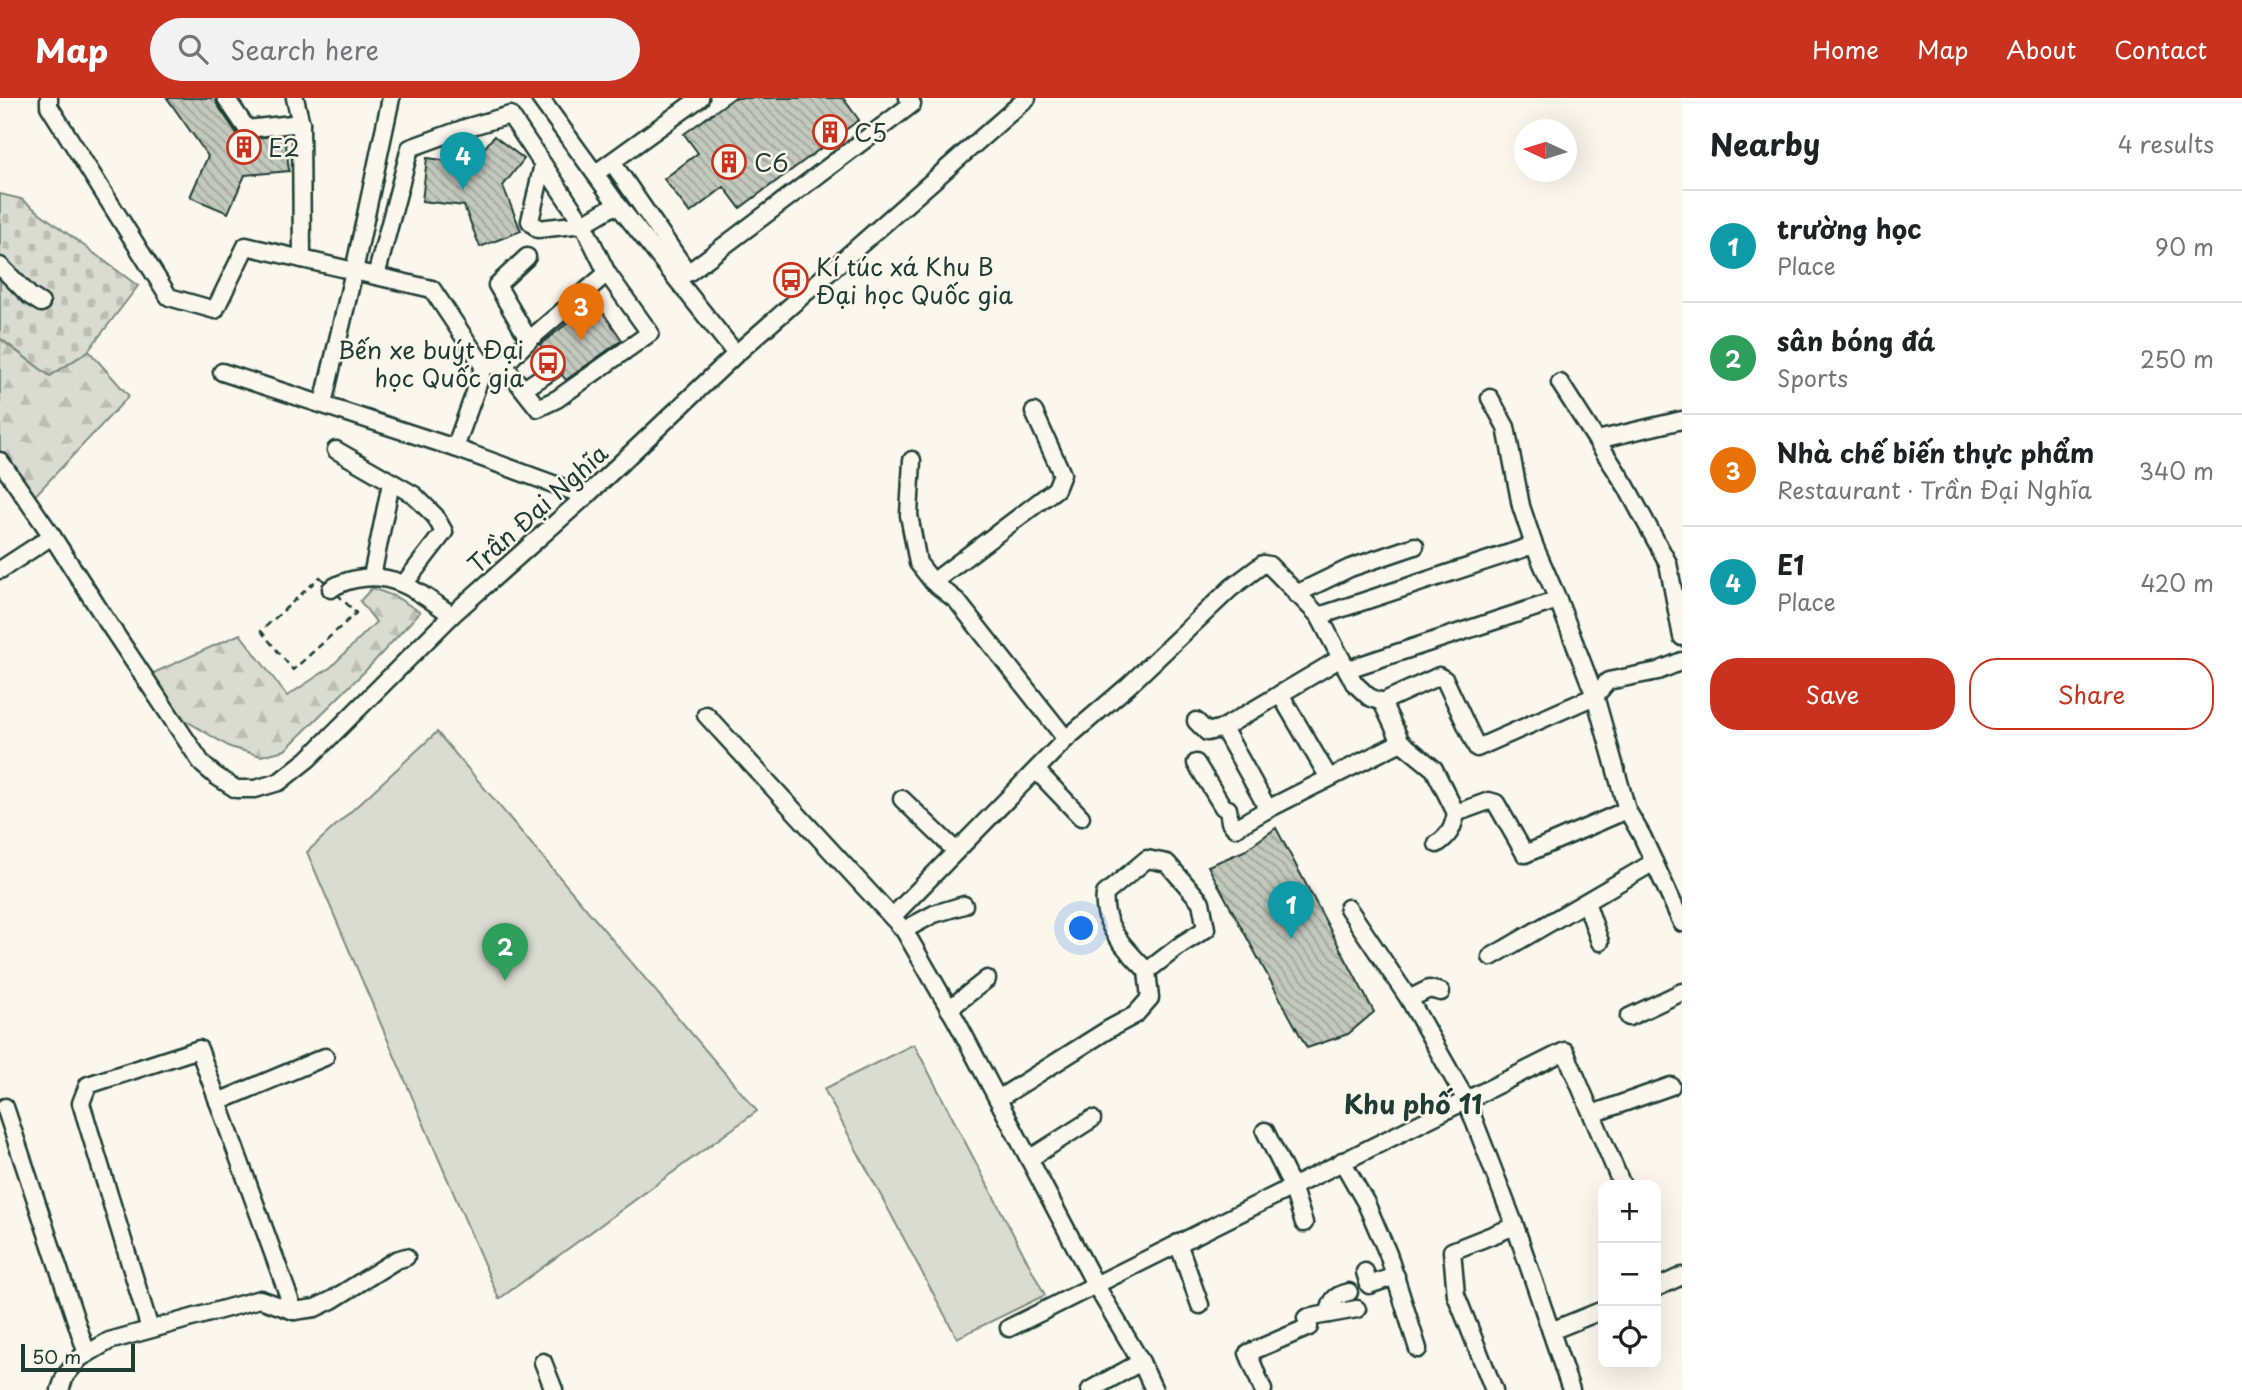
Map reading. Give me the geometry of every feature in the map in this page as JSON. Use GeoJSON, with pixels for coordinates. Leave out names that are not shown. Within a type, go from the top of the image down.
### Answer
{"type":"FeatureCollection","features":[{"type":"Feature","properties":{"kind":"street"},"geometry":{"type":"LineString","coordinates":[[49,98],[49,106],[169,297],[215,310],[246,246],[432,289],[484,367]]}},
{"type":"Feature","properties":{"kind":"street"},"geometry":{"type":"LineString","coordinates":[[226,98],[247,130],[301,123]]}},
{"type":"Feature","properties":{"kind":"street"},"geometry":{"type":"LineString","coordinates":[[295,98],[301,123],[302,259]]}},
{"type":"Feature","properties":{"kind":"street"},"geometry":{"type":"LineString","coordinates":[[323,404],[391,98]]}},
{"type":"Feature","properties":{"kind":"street"},"geometry":{"type":"LineString","coordinates":[[540,98],[617,204],[736,354]]}},
{"type":"Feature","properties":{"kind":"street"},"geometry":{"type":"LineString","coordinates":[[595,173],[700,98]]}},
{"type":"Feature","properties":{"kind":"street"},"geometry":{"type":"LineString","coordinates":[[612,162],[688,273],[912,104],[908,98]]}},
{"type":"Feature","properties":{"kind":"street","name":"Trần Đại Nghĩa"},"geometry":{"type":"LineString","coordinates":[[0,461],[203,765],[236,789],[256,789],[279,782],[308,759],[452,615],[586,496],[736,354],[1027,98]]}},
{"type":"Feature","properties":{"kind":"street"},"geometry":{"type":"LineString","coordinates":[[376,276],[410,148],[510,115],[583,224],[607,273],[650,332],[557,398],[538,408],[504,365]]}},
{"type":"Feature","properties":{"kind":"street"},"geometry":{"type":"LineString","coordinates":[[543,164],[530,221],[538,229],[583,224],[617,204]]}},
{"type":"Feature","properties":{"kind":"street"},"geometry":{"type":"LineString","coordinates":[[527,257],[497,285],[529,340]]}},
{"type":"Feature","properties":{"kind":"street"},"geometry":{"type":"LineString","coordinates":[[0,266],[30,296],[41,303]]}},
{"type":"Feature","properties":{"kind":"street"},"geometry":{"type":"LineString","coordinates":[[484,367],[504,365],[607,273]]}},
{"type":"Feature","properties":{"kind":"street"},"geometry":{"type":"LineString","coordinates":[[455,448],[484,367]]}},
{"type":"Feature","properties":{"kind":"street"},"geometry":{"type":"LineString","coordinates":[[524,389],[554,369]]}},
{"type":"Feature","properties":{"kind":"street"},"geometry":{"type":"LineString","coordinates":[[222,372],[455,448],[586,496]]}},
{"type":"Feature","properties":{"kind":"street"},"geometry":{"type":"LineString","coordinates":[[1560,383],[1626,486],[1668,562],[1682,636]]}},
{"type":"Feature","properties":{"kind":"street"},"geometry":{"type":"LineString","coordinates":[[1490,398],[1506,427],[1521,506],[1595,696],[1627,810],[1682,923]]}},
{"type":"Feature","properties":{"kind":"street"},"geometry":{"type":"LineString","coordinates":[[933,582],[1056,489],[1062,474],[1034,412]]}},
{"type":"Feature","properties":{"kind":"street"},"geometry":{"type":"LineString","coordinates":[[1597,440],[1682,420]]}},
{"type":"Feature","properties":{"kind":"street"},"geometry":{"type":"LineString","coordinates":[[336,450],[414,495],[435,516],[444,532],[404,584]]}},
{"type":"Feature","properties":{"kind":"street"},"geometry":{"type":"LineString","coordinates":[[912,460],[909,515],[918,563],[933,582],[957,601],[1066,739]]}},
{"type":"Feature","properties":{"kind":"street"},"geometry":{"type":"LineString","coordinates":[[372,576],[391,484]]}},
{"type":"Feature","properties":{"kind":"street"},"geometry":{"type":"LineString","coordinates":[[0,570],[52,536]]}},
{"type":"Feature","properties":{"kind":"street"},"geometry":{"type":"LineString","coordinates":[[1319,616],[1534,545]]}},
{"type":"Feature","properties":{"kind":"street"},"geometry":{"type":"LineString","coordinates":[[1296,594],[1350,568],[1415,546]]}},
{"type":"Feature","properties":{"kind":"street"},"geometry":{"type":"LineString","coordinates":[[892,917],[1066,739],[1128,687],[1231,588],[1263,564],[1269,565],[1319,616],[1354,683],[1369,697],[1382,702],[1401,742],[1434,769],[1456,813],[1454,827],[1449,836],[1437,844]]}},
{"type":"Feature","properties":{"kind":"street"},"geometry":{"type":"LineString","coordinates":[[331,589],[339,583],[372,576],[404,584],[452,615]]}},
{"type":"Feature","properties":{"kind":"street"},"geometry":{"type":"LineString","coordinates":[[1196,721],[1207,732],[1223,728],[1280,694],[1345,663],[1558,600]]}},
{"type":"Feature","properties":{"kind":"street"},"geometry":{"type":"LineString","coordinates":[[1382,702],[1439,676],[1446,680],[1477,748],[1595,696],[1608,681],[1658,671],[1681,663]]}},
{"type":"Feature","properties":{"kind":"street"},"geometry":{"type":"LineString","coordinates":[[1280,694],[1329,778]]}},
{"type":"Feature","properties":{"kind":"street"},"geometry":{"type":"LineString","coordinates":[[706,715],[904,930],[1154,1390]]}},
{"type":"Feature","properties":{"kind":"street"},"geometry":{"type":"LineString","coordinates":[[1223,728],[1268,809]]}},
{"type":"Feature","properties":{"kind":"street"},"geometry":{"type":"LineString","coordinates":[[1199,768],[1223,807],[1228,809],[1230,822],[1235,828],[1401,742]]}},
{"type":"Feature","properties":{"kind":"street"},"geometry":{"type":"LineString","coordinates":[[1036,770],[1081,817]]}},
{"type":"Feature","properties":{"kind":"street"},"geometry":{"type":"LineString","coordinates":[[902,799],[957,851]]}},
{"type":"Feature","properties":{"kind":"street"},"geometry":{"type":"LineString","coordinates":[[1456,813],[1489,801],[1496,803],[1525,854],[1627,810]]}},
{"type":"Feature","properties":{"kind":"street"},"geometry":{"type":"LineString","coordinates":[[998,1099],[1135,1015],[1150,998],[1147,971],[1110,926],[1105,915],[1104,902],[1104,894],[1147,859],[1167,863],[1201,902],[1206,929],[1147,971]]}},
{"type":"Feature","properties":{"kind":"street"},"geometry":{"type":"LineString","coordinates":[[1491,957],[1654,862]]}},
{"type":"Feature","properties":{"kind":"street"},"geometry":{"type":"LineString","coordinates":[[1586,902],[1600,943]]}},
{"type":"Feature","properties":{"kind":"street"},"geometry":{"type":"LineString","coordinates":[[904,930],[934,914],[964,905]]}},
{"type":"Feature","properties":{"kind":"street"},"geometry":{"type":"LineString","coordinates":[[1348,908],[1409,999],[1466,1100],[1515,1226],[1571,1390]]}},
{"type":"Feature","properties":{"kind":"street"},"geometry":{"type":"LineString","coordinates":[[949,1009],[987,979]]}},
{"type":"Feature","properties":{"kind":"street"},"geometry":{"type":"LineString","coordinates":[[1409,999],[1429,989],[1441,992]]}},
{"type":"Feature","properties":{"kind":"street"},"geometry":{"type":"LineString","coordinates":[[1629,1017],[1682,992]]}},
{"type":"Feature","properties":{"kind":"street"},"geometry":{"type":"LineString","coordinates":[[150,1329],[81,1103],[88,1085],[199,1049],[294,1311]]}},
{"type":"Feature","properties":{"kind":"street"},"geometry":{"type":"LineString","coordinates":[[1009,1328],[1565,1051],[1620,1180]]}},
{"type":"Feature","properties":{"kind":"street"},"geometry":{"type":"LineString","coordinates":[[218,1102],[325,1056]]}},
{"type":"Feature","properties":{"kind":"street"},"geometry":{"type":"LineString","coordinates":[[1592,1114],[1671,1086]]}},
{"type":"Feature","properties":{"kind":"street"},"geometry":{"type":"LineString","coordinates":[[5,1107],[87,1354]]}},
{"type":"Feature","properties":{"kind":"street"},"geometry":{"type":"LineString","coordinates":[[1029,1158],[1092,1119]]}},
{"type":"Feature","properties":{"kind":"street"},"geometry":{"type":"LineString","coordinates":[[1265,1131],[1292,1186],[1304,1223]]}},
{"type":"Feature","properties":{"kind":"street"},"geometry":{"type":"LineString","coordinates":[[1342,1161],[1366,1203],[1396,1276],[1418,1349]]}},
{"type":"Feature","properties":{"kind":"street"},"geometry":{"type":"LineString","coordinates":[[1494,1390],[1456,1295],[1452,1251],[1515,1226]]}},
{"type":"Feature","properties":{"kind":"street"},"geometry":{"type":"LineString","coordinates":[[1178,1243],[1200,1305]]}},
{"type":"Feature","properties":{"kind":"street"},"geometry":{"type":"LineString","coordinates":[[60,1390],[65,1376],[80,1358],[109,1341],[260,1299],[294,1311],[315,1308],[396,1260],[406,1257]]}},
{"type":"Feature","properties":{"kind":"street"},"geometry":{"type":"LineString","coordinates":[[1365,1272],[1369,1285],[1396,1276]]}},
{"type":"Feature","properties":{"kind":"street"},"geometry":{"type":"LineString","coordinates":[[1661,1286],[1682,1276]]}},
{"type":"Feature","properties":{"kind":"street"},"geometry":{"type":"LineString","coordinates":[[1328,1314],[1337,1295],[1349,1292]]}},
{"type":"Feature","properties":{"kind":"street"},"geometry":{"type":"LineString","coordinates":[[1260,1389],[1248,1353],[1309,1327],[1306,1318],[1357,1309]]}},
{"type":"Feature","properties":{"kind":"street"},"geometry":{"type":"LineString","coordinates":[[1551,1332],[1598,1312]]}},
{"type":"Feature","properties":{"kind":"street"},"geometry":{"type":"LineString","coordinates":[[543,1362],[554,1390]]}},
{"type":"Feature","properties":{"kind":"street"},"geometry":{"type":"LineString","coordinates":[[1090,1390],[1141,1362]]}},
{"type":"Feature","properties":{"kind":"path"},"geometry":{"type":"LineString","coordinates":[[320,578],[331,589],[356,614],[293,670],[261,631],[320,578]]}},
{"type":"Feature","properties":{"kind":"green space"},"geometry":{"type":"Polygon","coordinates":[[[0,194],[21,199],[138,286],[88,351],[50,376],[0,338],[0,194]]]}},
{"type":"Feature","properties":{"kind":"green space"},"geometry":{"type":"Polygon","coordinates":[[[0,339],[50,376],[89,351],[129,396],[29,502],[0,460],[0,339]]]}},
{"type":"Feature","properties":{"kind":"green space"},"geometry":{"type":"Polygon","coordinates":[[[372,588],[396,597],[420,612],[285,750],[261,756],[230,747],[175,714],[149,675],[240,634],[287,696],[331,667],[376,622],[360,601],[372,588]]]}},
{"type":"Feature","properties":{"kind":"green space"},"geometry":{"type":"Polygon","coordinates":[[[437,732],[757,1111],[499,1299],[307,852],[437,732]]]}},
{"type":"Feature","properties":{"kind":"green space"},"geometry":{"type":"Polygon","coordinates":[[[914,1044],[1045,1295],[957,1338],[824,1089],[914,1044]]]}},
{"type":"Feature","properties":{"kind":"building","name":"E2"},"geometry":{"type":"Polygon","coordinates":[[[167,98],[216,98],[217,104],[243,139],[285,135],[289,171],[245,175],[228,213],[190,197],[208,156],[167,98]]]}},
{"type":"Feature","properties":{"kind":"building"},"geometry":{"type":"Polygon","coordinates":[[[734,98],[843,98],[859,120],[740,208],[724,187],[690,213],[664,179],[698,153],[684,134],[734,98]]]}},
{"type":"Feature","properties":{"kind":"building"},"geometry":{"type":"Polygon","coordinates":[[[494,136],[524,159],[503,186],[521,231],[480,247],[464,206],[422,201],[427,158],[472,164],[494,136]]]}},
{"type":"Feature","properties":{"kind":"building"},"geometry":{"type":"Polygon","coordinates":[[[595,301],[622,340],[566,380],[562,375],[562,363],[558,359],[551,359],[540,345],[595,301]]]}},
{"type":"Feature","properties":{"kind":"building"},"geometry":{"type":"Polygon","coordinates":[[[1276,828],[1374,1012],[1348,1034],[1307,1048],[1208,866],[1244,851],[1276,828]]]}},
{"type":"Feature","properties":{"kind":"place","name":"C5"},"geometry":{"type":"Point","coordinates":[830,132]}},
{"type":"Feature","properties":{"kind":"place","name":"E2"},"geometry":{"type":"Point","coordinates":[244,147]}},
{"type":"Feature","properties":{"kind":"place","name":"C6"},"geometry":{"type":"Point","coordinates":[729,162]}},
{"type":"Feature","properties":{"kind":"place","name":"E1"},"geometry":{"type":"Point","coordinates":[463,190]}},
{"type":"Feature","properties":{"kind":"place","name":"Kí túc xá Khu B Đại học Quốc gia"},"geometry":{"type":"Point","coordinates":[791,280]}},
{"type":"Feature","properties":{"kind":"place","name":"Nhà chế biến thực phẩm"},"geometry":{"type":"Point","coordinates":[581,341]}},
{"type":"Feature","properties":{"kind":"place","name":"Bến xe buýt Đại học Quốc gia"},"geometry":{"type":"Point","coordinates":[548,363]}},
{"type":"Feature","properties":{"kind":"place","name":"trường học"},"geometry":{"type":"Point","coordinates":[1291,939]}},
{"type":"Feature","properties":{"kind":"place","name":"sân bóng đá"},"geometry":{"type":"Point","coordinates":[505,981]}},
{"type":"Feature","properties":{"kind":"district","name":"Khu phố 11"},"geometry":{"type":"Point","coordinates":[1413,1103]}}]}
